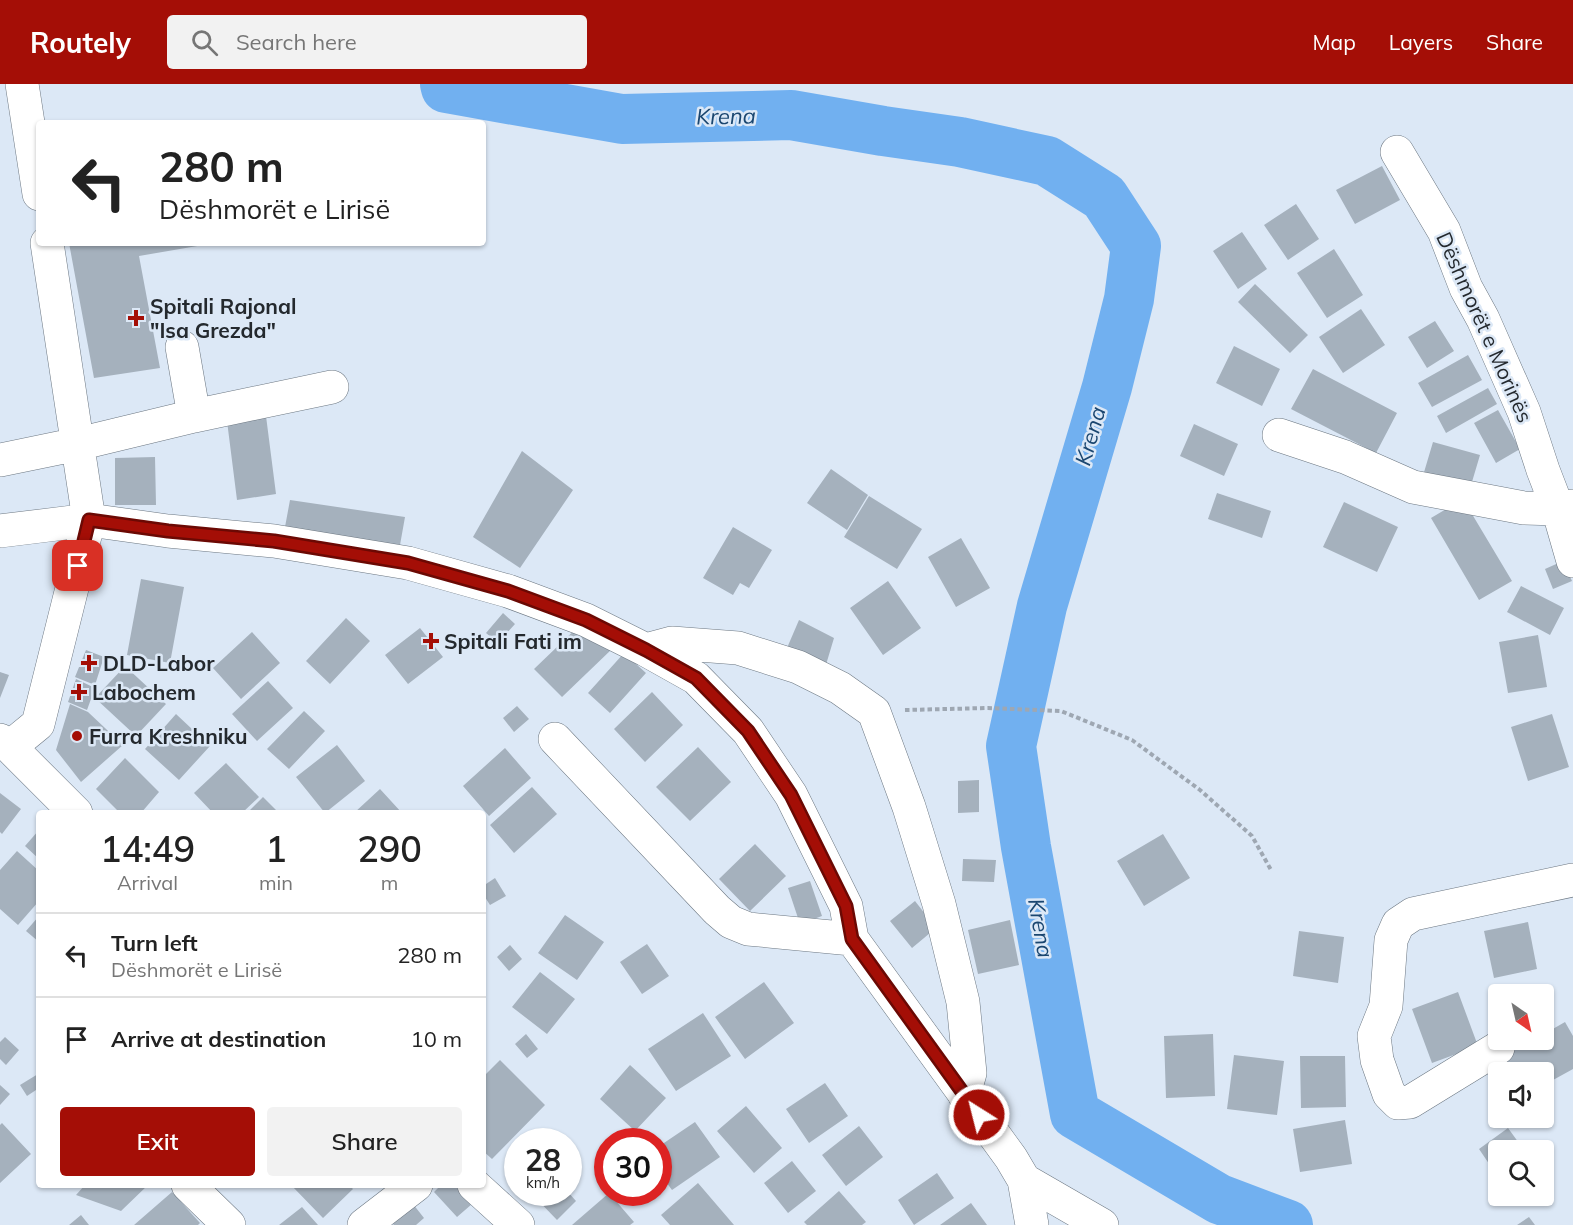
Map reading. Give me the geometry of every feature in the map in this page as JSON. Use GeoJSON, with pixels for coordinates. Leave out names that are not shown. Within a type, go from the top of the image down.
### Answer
{"type":"FeatureCollection","features":[{"type":"Feature","properties":{"kind":"street"},"geometry":{"type":"LineString","coordinates":[[22,84],[36,175]]}},
{"type":"Feature","properties":{"kind":"street","name":"Dëshmorët e Morinës"},"geometry":{"type":"LineString","coordinates":[[1397,152],[1444,231],[1466,288],[1483,319],[1524,412],[1542,470],[1566,508],[1573,561]]}},
{"type":"Feature","properties":{"kind":"street"},"geometry":{"type":"LineString","coordinates":[[47,246],[89,520],[38,724],[5,743],[73,810]]}},
{"type":"Feature","properties":{"kind":"street"},"geometry":{"type":"LineString","coordinates":[[182,347],[194,416]]}},
{"type":"Feature","properties":{"kind":"street"},"geometry":{"type":"LineString","coordinates":[[0,460],[332,387]]}},
{"type":"Feature","properties":{"kind":"street"},"geometry":{"type":"LineString","coordinates":[[1280,435],[1345,457],[1413,487],[1524,508],[1566,508]]}},
{"type":"Feature","properties":{"kind":"street"},"geometry":{"type":"LineString","coordinates":[[0,531],[89,520],[168,531],[274,541],[408,563],[508,591],[586,620],[696,678],[748,731],[791,795],[846,906],[852,939],[1011,1158],[1024,1180],[1032,1225]]}},
{"type":"Feature","properties":{"kind":"street"},"geometry":{"type":"LineString","coordinates":[[646,650],[672,643],[738,648],[798,667],[840,688],[874,712],[909,807],[939,904],[963,1002],[970,1073],[964,1094]]}},
{"type":"Feature","properties":{"kind":"street"},"geometry":{"type":"LineString","coordinates":[[555,739],[731,922],[748,929],[767,932],[852,939]]}},
{"type":"Feature","properties":{"kind":"street"},"geometry":{"type":"LineString","coordinates":[[1495,1050],[1410,1102],[1398,1103],[1389,1094],[1377,1060],[1374,1036],[1386,1006],[1390,940],[1398,924],[1413,914],[1573,880]]}},
{"type":"Feature","properties":{"kind":"street"},"geometry":{"type":"LineString","coordinates":[[1024,1180],[1102,1225]]}},
{"type":"Feature","properties":{"kind":"street"},"geometry":{"type":"LineString","coordinates":[[192,1188],[229,1225]]}},
{"type":"Feature","properties":{"kind":"street"},"geometry":{"type":"LineString","coordinates":[[364,1225],[412,1188]]}},
{"type":"Feature","properties":{"kind":"street"},"geometry":{"type":"LineString","coordinates":[[477,1188],[518,1225]]}},
{"type":"Feature","properties":{"kind":"path"},"geometry":{"type":"LineString","coordinates":[[874,712],[988,708],[1061,711],[1132,740],[1200,790],[1252,836],[1271,870]]}},
{"type":"Feature","properties":{"kind":"building"},"geometry":{"type":"Polygon","coordinates":[[[1382,166],[1400,200],[1355,224],[1336,190],[1382,166]]]}},
{"type":"Feature","properties":{"kind":"building"},"geometry":{"type":"Polygon","coordinates":[[[1296,204],[1319,239],[1288,260],[1264,225],[1296,204]]]}},
{"type":"Feature","properties":{"kind":"building"},"geometry":{"type":"Polygon","coordinates":[[[1242,232],[1267,269],[1238,289],[1213,251],[1242,232]]]}},
{"type":"Feature","properties":{"kind":"building"},"geometry":{"type":"Polygon","coordinates":[[[70,246],[197,246],[139,256],[160,368],[94,378],[70,246]]]}},
{"type":"Feature","properties":{"kind":"building"},"geometry":{"type":"Polygon","coordinates":[[[1334,249],[1363,295],[1327,318],[1297,273],[1334,249]]]}},
{"type":"Feature","properties":{"kind":"building"},"geometry":{"type":"Polygon","coordinates":[[[1255,284],[1308,335],[1290,353],[1238,302],[1255,284]]]}},
{"type":"Feature","properties":{"kind":"building"},"geometry":{"type":"Polygon","coordinates":[[[1361,309],[1385,345],[1343,373],[1319,337],[1361,309]]]}},
{"type":"Feature","properties":{"kind":"building"},"geometry":{"type":"Polygon","coordinates":[[[1435,321],[1454,351],[1427,368],[1408,337],[1435,321]]]}},
{"type":"Feature","properties":{"kind":"building"},"geometry":{"type":"Polygon","coordinates":[[[1234,346],[1280,369],[1262,406],[1216,383],[1234,346]]]}},
{"type":"Feature","properties":{"kind":"building"},"geometry":{"type":"Polygon","coordinates":[[[1468,355],[1482,380],[1432,407],[1418,383],[1468,355]]]}},
{"type":"Feature","properties":{"kind":"building"},"geometry":{"type":"Polygon","coordinates":[[[1313,369],[1397,413],[1376,453],[1291,409],[1313,369]]]}},
{"type":"Feature","properties":{"kind":"building"},"geometry":{"type":"Polygon","coordinates":[[[1488,388],[1497,404],[1446,433],[1437,416],[1488,388]]]}},
{"type":"Feature","properties":{"kind":"building"},"geometry":{"type":"Polygon","coordinates":[[[1498,410],[1520,449],[1496,463],[1474,423],[1498,410]]]}},
{"type":"Feature","properties":{"kind":"building"},"geometry":{"type":"Polygon","coordinates":[[[266,416],[276,494],[237,500],[227,421],[266,416]]]}},
{"type":"Feature","properties":{"kind":"building"},"geometry":{"type":"Polygon","coordinates":[[[1194,424],[1238,444],[1224,476],[1180,456],[1194,424]]]}},
{"type":"Feature","properties":{"kind":"building"},"geometry":{"type":"Polygon","coordinates":[[[1433,442],[1480,455],[1469,492],[1422,479],[1433,442]]]}},
{"type":"Feature","properties":{"kind":"building"},"geometry":{"type":"Polygon","coordinates":[[[522,451],[573,490],[520,568],[473,537],[522,451]]]}},
{"type":"Feature","properties":{"kind":"building"},"geometry":{"type":"Polygon","coordinates":[[[155,457],[156,505],[115,505],[115,458],[155,457]]]}},
{"type":"Feature","properties":{"kind":"building"},"geometry":{"type":"Polygon","coordinates":[[[831,469],[868,495],[847,530],[807,503],[831,469]]]}},
{"type":"Feature","properties":{"kind":"building"},"geometry":{"type":"Polygon","coordinates":[[[1217,493],[1271,511],[1262,538],[1208,519],[1217,493]]]}},
{"type":"Feature","properties":{"kind":"building"},"geometry":{"type":"Polygon","coordinates":[[[869,496],[922,529],[897,569],[844,537],[869,496]]]}},
{"type":"Feature","properties":{"kind":"building"},"geometry":{"type":"Polygon","coordinates":[[[1463,499],[1512,581],[1479,600],[1431,518],[1463,499]]]}},
{"type":"Feature","properties":{"kind":"building"},"geometry":{"type":"Polygon","coordinates":[[[290,500],[405,517],[400,545],[285,527],[290,500]]]}},
{"type":"Feature","properties":{"kind":"building"},"geometry":{"type":"Polygon","coordinates":[[[1344,502],[1398,527],[1377,572],[1323,547],[1344,502]]]}},
{"type":"Feature","properties":{"kind":"building"},"geometry":{"type":"Polygon","coordinates":[[[733,527],[772,550],[749,588],[740,583],[733,595],[703,578],[733,527]]]}},
{"type":"Feature","properties":{"kind":"building"},"geometry":{"type":"Polygon","coordinates":[[[961,538],[990,588],[956,607],[928,557],[961,538]]]}},
{"type":"Feature","properties":{"kind":"building"},"geometry":{"type":"Polygon","coordinates":[[[1563,561],[1572,581],[1553,589],[1545,569],[1563,561]]]}},
{"type":"Feature","properties":{"kind":"building"},"geometry":{"type":"Polygon","coordinates":[[[141,579],[184,587],[170,663],[127,655],[141,579]]]}},
{"type":"Feature","properties":{"kind":"building"},"geometry":{"type":"Polygon","coordinates":[[[888,581],[921,628],[883,655],[850,608],[888,581]]]}},
{"type":"Feature","properties":{"kind":"building"},"geometry":{"type":"Polygon","coordinates":[[[1521,586],[1564,608],[1550,635],[1507,612],[1521,586]]]}},
{"type":"Feature","properties":{"kind":"building"},"geometry":{"type":"Polygon","coordinates":[[[503,613],[515,624],[498,643],[486,633],[503,613]]]}},
{"type":"Feature","properties":{"kind":"building"},"geometry":{"type":"Polygon","coordinates":[[[346,618],[370,641],[330,684],[306,661],[346,618]]]}},
{"type":"Feature","properties":{"kind":"building"},"geometry":{"type":"Polygon","coordinates":[[[799,620],[834,638],[825,668],[784,655],[799,620]]]}},
{"type":"Feature","properties":{"kind":"building"},"geometry":{"type":"Polygon","coordinates":[[[584,621],[612,649],[562,697],[534,669],[584,621]]]}},
{"type":"Feature","properties":{"kind":"building"},"geometry":{"type":"Polygon","coordinates":[[[420,628],[443,657],[408,684],[385,655],[420,628]]]}},
{"type":"Feature","properties":{"kind":"building"},"geometry":{"type":"Polygon","coordinates":[[[252,632],[280,663],[241,699],[213,668],[252,632]]]}},
{"type":"Feature","properties":{"kind":"building"},"geometry":{"type":"Polygon","coordinates":[[[1538,635],[1547,687],[1508,693],[1499,642],[1538,635]]]}},
{"type":"Feature","properties":{"kind":"building"},"geometry":{"type":"Polygon","coordinates":[[[86,650],[104,657],[95,685],[75,677],[86,650]]]}},
{"type":"Feature","properties":{"kind":"building"},"geometry":{"type":"Polygon","coordinates":[[[624,653],[646,673],[610,713],[588,693],[624,653]]]}},
{"type":"Feature","properties":{"kind":"building"},"geometry":{"type":"Polygon","coordinates":[[[125,666],[166,704],[136,736],[95,698],[125,666]]]}},
{"type":"Feature","properties":{"kind":"building"},"geometry":{"type":"Polygon","coordinates":[[[0,672],[9,675],[0,698],[0,672]]]}},
{"type":"Feature","properties":{"kind":"building"},"geometry":{"type":"Polygon","coordinates":[[[76,679],[95,688],[87,710],[68,702],[76,679]]]}},
{"type":"Feature","properties":{"kind":"building"},"geometry":{"type":"Polygon","coordinates":[[[268,681],[293,708],[257,741],[232,714],[268,681]]]}},
{"type":"Feature","properties":{"kind":"building"},"geometry":{"type":"Polygon","coordinates":[[[652,692],[683,725],[645,762],[614,729],[652,692]]]}},
{"type":"Feature","properties":{"kind":"building"},"geometry":{"type":"Polygon","coordinates":[[[70,704],[88,712],[123,745],[81,782],[56,750],[70,704]]]}},
{"type":"Feature","properties":{"kind":"building"},"geometry":{"type":"Polygon","coordinates":[[[517,706],[529,719],[514,732],[503,718],[517,706]]]}},
{"type":"Feature","properties":{"kind":"building"},"geometry":{"type":"Polygon","coordinates":[[[304,711],[325,731],[289,769],[267,749],[304,711]]]}},
{"type":"Feature","properties":{"kind":"building"},"geometry":{"type":"Polygon","coordinates":[[[176,714],[210,746],[179,780],[145,749],[176,714]]]}},
{"type":"Feature","properties":{"kind":"building"},"geometry":{"type":"Polygon","coordinates":[[[1552,714],[1569,767],[1528,781],[1511,727],[1552,714]]]}},
{"type":"Feature","properties":{"kind":"building"},"geometry":{"type":"Polygon","coordinates":[[[337,745],[365,781],[329,810],[323,810],[296,777],[337,745]]]}},
{"type":"Feature","properties":{"kind":"building"},"geometry":{"type":"Polygon","coordinates":[[[698,747],[731,782],[690,821],[656,787],[698,747]]]}},
{"type":"Feature","properties":{"kind":"building"},"geometry":{"type":"Polygon","coordinates":[[[505,748],[531,778],[489,816],[463,786],[505,748]]]}},
{"type":"Feature","properties":{"kind":"building"},"geometry":{"type":"Polygon","coordinates":[[[125,758],[159,792],[144,810],[117,810],[96,789],[125,758]]]}},
{"type":"Feature","properties":{"kind":"building"},"geometry":{"type":"Polygon","coordinates":[[[226,763],[259,797],[245,810],[210,810],[194,793],[226,763]]]}},
{"type":"Feature","properties":{"kind":"building"},"geometry":{"type":"Polygon","coordinates":[[[979,780],[979,812],[958,813],[958,781],[979,780]]]}},
{"type":"Feature","properties":{"kind":"building"},"geometry":{"type":"Polygon","coordinates":[[[532,787],[557,814],[514,853],[490,825],[532,787]]]}},
{"type":"Feature","properties":{"kind":"building"},"geometry":{"type":"Polygon","coordinates":[[[380,789],[399,810],[357,810],[380,789]]]}},
{"type":"Feature","properties":{"kind":"building"},"geometry":{"type":"Polygon","coordinates":[[[0,793],[21,809],[2,834],[0,832],[0,793]]]}},
{"type":"Feature","properties":{"kind":"building"},"geometry":{"type":"Polygon","coordinates":[[[263,797],[276,810],[250,810],[263,797]]]}},
{"type":"Feature","properties":{"kind":"building"},"geometry":{"type":"Polygon","coordinates":[[[36,833],[36,856],[25,846],[36,833]]]}},
{"type":"Feature","properties":{"kind":"building"},"geometry":{"type":"Polygon","coordinates":[[[1163,834],[1190,878],[1144,906],[1117,861],[1163,834]]]}},
{"type":"Feature","properties":{"kind":"building"},"geometry":{"type":"Polygon","coordinates":[[[755,844],[786,876],[750,911],[719,879],[755,844]]]}},
{"type":"Feature","properties":{"kind":"building"},"geometry":{"type":"Polygon","coordinates":[[[17,851],[36,868],[36,904],[18,925],[0,909],[0,870],[17,851]]]}},
{"type":"Feature","properties":{"kind":"building"},"geometry":{"type":"Polygon","coordinates":[[[963,859],[996,860],[994,882],[962,881],[963,859]]]}},
{"type":"Feature","properties":{"kind":"building"},"geometry":{"type":"Polygon","coordinates":[[[495,878],[506,896],[490,905],[486,899],[486,884],[495,878]]]}},
{"type":"Feature","properties":{"kind":"building"},"geometry":{"type":"Polygon","coordinates":[[[810,881],[822,916],[800,924],[788,888],[810,881]]]}},
{"type":"Feature","properties":{"kind":"building"},"geometry":{"type":"Polygon","coordinates":[[[915,901],[936,928],[912,948],[890,921],[915,901]]]}},
{"type":"Feature","properties":{"kind":"building"},"geometry":{"type":"Polygon","coordinates":[[[565,915],[604,942],[577,980],[538,953],[565,915]]]}},
{"type":"Feature","properties":{"kind":"building"},"geometry":{"type":"Polygon","coordinates":[[[36,919],[36,939],[26,931],[36,919]]]}},
{"type":"Feature","properties":{"kind":"building"},"geometry":{"type":"Polygon","coordinates":[[[1010,920],[1019,965],[978,974],[968,930],[1010,920]]]}},
{"type":"Feature","properties":{"kind":"building"},"geometry":{"type":"Polygon","coordinates":[[[1528,922],[1537,969],[1494,978],[1484,931],[1528,922]]]}},
{"type":"Feature","properties":{"kind":"building"},"geometry":{"type":"Polygon","coordinates":[[[1299,931],[1344,937],[1338,983],[1293,976],[1299,931]]]}},
{"type":"Feature","properties":{"kind":"building"},"geometry":{"type":"Polygon","coordinates":[[[647,944],[669,976],[642,994],[620,962],[647,944]]]}},
{"type":"Feature","properties":{"kind":"building"},"geometry":{"type":"Polygon","coordinates":[[[510,945],[522,959],[509,971],[497,957],[510,945]]]}},
{"type":"Feature","properties":{"kind":"building"},"geometry":{"type":"Polygon","coordinates":[[[540,972],[575,999],[547,1034],[512,1007],[540,972]]]}},
{"type":"Feature","properties":{"kind":"building"},"geometry":{"type":"Polygon","coordinates":[[[764,982],[794,1023],[745,1059],[715,1017],[764,982]]]}},
{"type":"Feature","properties":{"kind":"building"},"geometry":{"type":"Polygon","coordinates":[[[1458,992],[1478,1046],[1432,1063],[1412,1009],[1458,992]]]}},
{"type":"Feature","properties":{"kind":"building"},"geometry":{"type":"Polygon","coordinates":[[[703,1013],[731,1056],[676,1091],[648,1049],[703,1013]]]}},
{"type":"Feature","properties":{"kind":"building"},"geometry":{"type":"Polygon","coordinates":[[[1565,1022],[1573,1036],[1573,1069],[1554,1079],[1554,1062],[1492,1062],[1515,1050],[1554,1050],[1554,1028],[1565,1022]]]}},
{"type":"Feature","properties":{"kind":"building"},"geometry":{"type":"Polygon","coordinates":[[[526,1034],[538,1049],[527,1058],[515,1044],[526,1034]]]}},
{"type":"Feature","properties":{"kind":"building"},"geometry":{"type":"Polygon","coordinates":[[[1213,1034],[1215,1096],[1166,1098],[1164,1036],[1213,1034]]]}},
{"type":"Feature","properties":{"kind":"building"},"geometry":{"type":"Polygon","coordinates":[[[5,1037],[19,1050],[6,1065],[0,1059],[0,1042],[5,1037]]]}},
{"type":"Feature","properties":{"kind":"building"},"geometry":{"type":"Polygon","coordinates":[[[1234,1055],[1284,1061],[1277,1115],[1227,1109],[1234,1055]]]}},
{"type":"Feature","properties":{"kind":"building"},"geometry":{"type":"Polygon","coordinates":[[[1300,1056],[1345,1056],[1346,1107],[1301,1108],[1300,1056]]]}},
{"type":"Feature","properties":{"kind":"building"},"geometry":{"type":"Polygon","coordinates":[[[500,1060],[545,1105],[522,1128],[504,1128],[504,1147],[492,1159],[486,1154],[486,1074],[500,1060]]]}},
{"type":"Feature","properties":{"kind":"building"},"geometry":{"type":"Polygon","coordinates":[[[630,1065],[666,1098],[638,1128],[632,1128],[600,1099],[630,1065]]]}},
{"type":"Feature","properties":{"kind":"building"},"geometry":{"type":"Polygon","coordinates":[[[36,1075],[36,1090],[27,1096],[20,1085],[36,1075]]]}},
{"type":"Feature","properties":{"kind":"building"},"geometry":{"type":"Polygon","coordinates":[[[825,1083],[848,1116],[809,1143],[786,1109],[825,1083]]]}},
{"type":"Feature","properties":{"kind":"building"},"geometry":{"type":"Polygon","coordinates":[[[0,1085],[10,1094],[0,1105],[0,1085]]]}},
{"type":"Feature","properties":{"kind":"building"},"geometry":{"type":"Polygon","coordinates":[[[746,1106],[782,1148],[754,1173],[717,1131],[746,1106]]]}},
{"type":"Feature","properties":{"kind":"building"},"geometry":{"type":"Polygon","coordinates":[[[1345,1120],[1352,1164],[1300,1172],[1293,1129],[1345,1120]]]}},
{"type":"Feature","properties":{"kind":"building"},"geometry":{"type":"Polygon","coordinates":[[[695,1122],[720,1157],[672,1190],[672,1138],[695,1122]]]}},
{"type":"Feature","properties":{"kind":"building"},"geometry":{"type":"Polygon","coordinates":[[[2,1123],[31,1154],[0,1183],[0,1125],[2,1123]]]}},
{"type":"Feature","properties":{"kind":"building"},"geometry":{"type":"Polygon","coordinates":[[[859,1126],[883,1157],[846,1186],[822,1155],[859,1126]]]}},
{"type":"Feature","properties":{"kind":"building"},"geometry":{"type":"Polygon","coordinates":[[[1508,1128],[1517,1140],[1491,1140],[1508,1128]]]}},
{"type":"Feature","properties":{"kind":"building"},"geometry":{"type":"Polygon","coordinates":[[[1488,1142],[1488,1162],[1479,1149],[1488,1142]]]}},
{"type":"Feature","properties":{"kind":"building"},"geometry":{"type":"Polygon","coordinates":[[[792,1161],[816,1191],[788,1213],[764,1183],[792,1161]]]}},
{"type":"Feature","properties":{"kind":"building"},"geometry":{"type":"Polygon","coordinates":[[[937,1173],[954,1198],[914,1225],[898,1200],[937,1173]]]}},
{"type":"Feature","properties":{"kind":"building"},"geometry":{"type":"Polygon","coordinates":[[[698,1183],[734,1225],[670,1225],[661,1215],[698,1183]]]}},
{"type":"Feature","properties":{"kind":"building"},"geometry":{"type":"Polygon","coordinates":[[[82,1188],[145,1188],[121,1211],[76,1195],[82,1188]]]}},
{"type":"Feature","properties":{"kind":"building"},"geometry":{"type":"Polygon","coordinates":[[[294,1188],[353,1189],[323,1218],[294,1188]]]}},
{"type":"Feature","properties":{"kind":"building"},"geometry":{"type":"Polygon","coordinates":[[[438,1188],[457,1188],[472,1204],[457,1217],[434,1192],[438,1188]]]}},
{"type":"Feature","properties":{"kind":"building"},"geometry":{"type":"Polygon","coordinates":[[[839,1191],[866,1222],[862,1225],[807,1225],[804,1222],[839,1191]]]}},
{"type":"Feature","properties":{"kind":"building"},"geometry":{"type":"Polygon","coordinates":[[[172,1192],[200,1223],[198,1225],[134,1225],[172,1192]]]}},
{"type":"Feature","properties":{"kind":"building"},"geometry":{"type":"Polygon","coordinates":[[[971,1203],[987,1225],[940,1225],[971,1203]]]}},
{"type":"Feature","properties":{"kind":"building"},"geometry":{"type":"Polygon","coordinates":[[[413,1204],[424,1218],[416,1225],[394,1225],[391,1222],[413,1204]]]}},
{"type":"Feature","properties":{"kind":"building"},"geometry":{"type":"Polygon","coordinates":[[[544,1206],[571,1206],[557,1220],[544,1206]]]}},
{"type":"Feature","properties":{"kind":"building"},"geometry":{"type":"Polygon","coordinates":[[[594,1206],[620,1206],[634,1222],[630,1225],[572,1225],[594,1206]]]}},
{"type":"Feature","properties":{"kind":"building"},"geometry":{"type":"Polygon","coordinates":[[[302,1207],[318,1225],[279,1225],[302,1207]]]}},
{"type":"Feature","properties":{"kind":"building"},"geometry":{"type":"Polygon","coordinates":[[[81,1215],[89,1225],[69,1225],[81,1215]]]}},
{"type":"Feature","properties":{"kind":"building"},"geometry":{"type":"Polygon","coordinates":[[[1529,1217],[1535,1225],[1517,1225],[1529,1217]]]}},
{"type":"Feature","properties":{"kind":"waterway","name":"Krena"},"geometry":{"type":"LineString","coordinates":[[445,84],[446,88],[622,119],[791,115],[960,142],[1047,161],[1104,197],[1136,246],[1129,299],[1107,387],[1042,606],[1011,746],[1026,847],[1075,1114],[1219,1199],[1288,1225]]}},
{"type":"Feature","properties":{"kind":"place","name":"Spitali Rajonal \"Isa Grezda\""},"geometry":{"type":"Point","coordinates":[136,318]}},
{"type":"Feature","properties":{"kind":"place","name":"Spitali Fati im"},"geometry":{"type":"Point","coordinates":[431,641]}},
{"type":"Feature","properties":{"kind":"place","name":"DLD-Labor"},"geometry":{"type":"Point","coordinates":[89,663]}},
{"type":"Feature","properties":{"kind":"place","name":"Labochem"},"geometry":{"type":"Point","coordinates":[79,692]}},
{"type":"Feature","properties":{"kind":"place","name":"Furra Kreshniku"},"geometry":{"type":"Point","coordinates":[77,736]}},
{"type":"Feature","properties":{"kind":"route"},"geometry":{"type":"LineString","coordinates":[[78,566],[89,520],[168,531],[274,541],[408,563],[508,591],[586,620],[696,678],[748,731],[791,795],[846,906],[852,939],[979,1115]]}}]}
